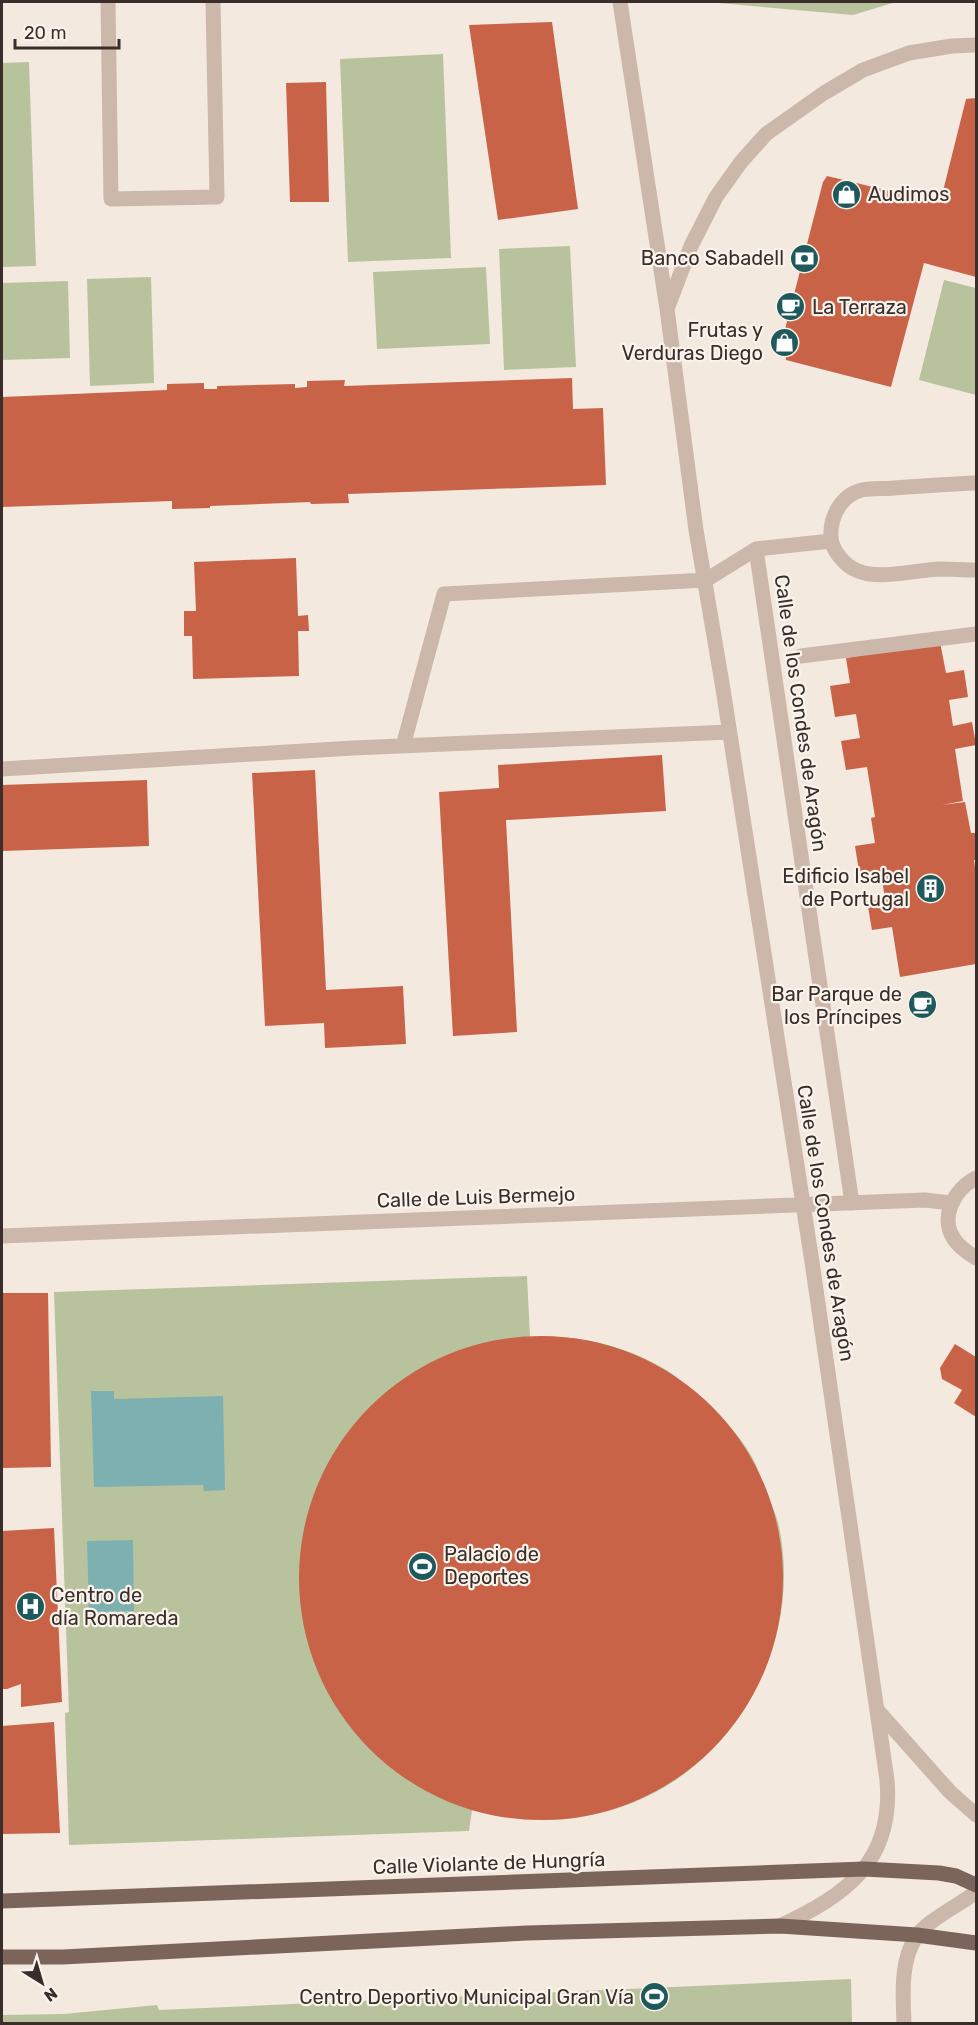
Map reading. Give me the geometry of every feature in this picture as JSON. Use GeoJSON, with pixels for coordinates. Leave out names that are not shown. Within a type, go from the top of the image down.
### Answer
{"type":"FeatureCollection","features":[{"type":"Feature","properties":{"kind":"main road","name":"Calle Violante de Hungría"},"geometry":{"type":"LineString","coordinates":[[2,1901],[864,1869],[939,1873],[956,1876],[976,1885]]}},
{"type":"Feature","properties":{"kind":"main road"},"geometry":{"type":"LineString","coordinates":[[2,1957],[63,1957],[527,1933],[780,1926],[917,1935],[976,1943]]}},
{"type":"Feature","properties":{"kind":"street"},"geometry":{"type":"LineString","coordinates":[[108,2],[111,200],[217,197],[213,2]]}},
{"type":"Feature","properties":{"kind":"street","name":"Calle de los Condes de Aragón"},"geometry":{"type":"LineString","coordinates":[[620,2],[667,309],[694,520],[706,580],[803,1205],[887,1780],[888,1808],[879,1843],[864,1869],[832,1898],[780,1926]]}},
{"type":"Feature","properties":{"kind":"street"},"geometry":{"type":"LineString","coordinates":[[667,309],[691,246],[716,197],[741,162],[766,134],[824,93],[863,70],[909,53],[952,46],[976,45]]}},
{"type":"Feature","properties":{"kind":"street"},"geometry":{"type":"LineString","coordinates":[[976,483],[860,490],[836,509],[830,526],[831,541],[846,564],[858,571],[875,575],[940,569],[976,570]]}},
{"type":"Feature","properties":{"kind":"street","name":"Calle de los Condes de Aragón"},"geometry":{"type":"LineString","coordinates":[[706,580],[756,549],[831,541]]}},
{"type":"Feature","properties":{"kind":"street","name":"Calle de los Condes de Aragón"},"geometry":{"type":"LineString","coordinates":[[756,549],[852,1203]]}},
{"type":"Feature","properties":{"kind":"street"},"geometry":{"type":"LineString","coordinates":[[403,746],[444,594],[706,580]]}},
{"type":"Feature","properties":{"kind":"street"},"geometry":{"type":"LineString","coordinates":[[801,656],[976,634]]}},
{"type":"Feature","properties":{"kind":"street"},"geometry":{"type":"LineString","coordinates":[[2,769],[403,746],[729,732]]}},
{"type":"Feature","properties":{"kind":"street"},"geometry":{"type":"LineString","coordinates":[[976,1178],[966,1183],[951,1203],[949,1225],[957,1243],[976,1258]]}},
{"type":"Feature","properties":{"kind":"street","name":"Calle de Luis Bermejo"},"geometry":{"type":"LineString","coordinates":[[2,1236],[925,1200],[951,1203]]}},
{"type":"Feature","properties":{"kind":"street"},"geometry":{"type":"LineString","coordinates":[[878,1711],[951,1792],[976,1815]]}},
{"type":"Feature","properties":{"kind":"street"},"geometry":{"type":"LineString","coordinates":[[904,2024],[906,1965],[917,1935],[976,1892]]}},
{"type":"Feature","properties":{"kind":"green space"},"geometry":{"type":"Polygon","coordinates":[[[707,2],[896,2],[853,15],[707,2]]]}},
{"type":"Feature","properties":{"kind":"green space"},"geometry":{"type":"Polygon","coordinates":[[[443,54],[451,258],[348,262],[340,59],[443,54]]]}},
{"type":"Feature","properties":{"kind":"green space"},"geometry":{"type":"Polygon","coordinates":[[[29,62],[36,266],[2,267],[2,63],[29,62]]]}},
{"type":"Feature","properties":{"kind":"green space"},"geometry":{"type":"Polygon","coordinates":[[[570,246],[576,367],[504,370],[499,249],[570,246]]]}},
{"type":"Feature","properties":{"kind":"green space"},"geometry":{"type":"Polygon","coordinates":[[[486,267],[490,344],[377,349],[373,272],[486,267]]]}},
{"type":"Feature","properties":{"kind":"green space"},"geometry":{"type":"Polygon","coordinates":[[[151,277],[154,383],[90,386],[87,279],[151,277]]]}},
{"type":"Feature","properties":{"kind":"green space"},"geometry":{"type":"Polygon","coordinates":[[[944,280],[976,288],[976,395],[919,380],[944,280]]]}},
{"type":"Feature","properties":{"kind":"green space"},"geometry":{"type":"Polygon","coordinates":[[[68,281],[70,358],[2,360],[2,283],[68,281]]]}},
{"type":"Feature","properties":{"kind":"green space","name":"Palacio de Deportes"},"geometry":{"type":"Polygon","coordinates":[[[527,1276],[530,1337],[585,1340],[619,1348],[668,1371],[728,1424],[756,1466],[779,1526],[784,1571],[781,1616],[769,1659],[751,1699],[725,1735],[694,1766],[657,1791],[615,1809],[578,1818],[527,1819],[472,1810],[469,1831],[69,1845],[65,1713],[69,1712],[54,1292],[527,1276]]]}},
{"type":"Feature","properties":{"kind":"green space","name":"Centro Deportivo Municipal Gran Vía"},"geometry":{"type":"Polygon","coordinates":[[[851,1979],[852,2023],[2,2024],[2,2015],[64,2014],[157,2005],[159,2010],[851,1979]]]}},
{"type":"Feature","properties":{"kind":"water"},"geometry":{"type":"Polygon","coordinates":[[[91,1391],[114,1391],[114,1399],[223,1396],[225,1490],[204,1491],[203,1485],[94,1487],[91,1391]]]}},
{"type":"Feature","properties":{"kind":"water"},"geometry":{"type":"Polygon","coordinates":[[[381,1518],[384,1647],[320,1648],[316,1520],[381,1518]]]}},
{"type":"Feature","properties":{"kind":"water"},"geometry":{"type":"Polygon","coordinates":[[[133,1540],[134,1611],[89,1612],[87,1541],[133,1540]]]}},
{"type":"Feature","properties":{"kind":"building"},"geometry":{"type":"Polygon","coordinates":[[[552,22],[578,209],[498,220],[469,25],[552,22]]]}},
{"type":"Feature","properties":{"kind":"building"},"geometry":{"type":"Polygon","coordinates":[[[326,82],[329,202],[290,202],[286,83],[326,82]]]}},
{"type":"Feature","properties":{"kind":"building"},"geometry":{"type":"Polygon","coordinates":[[[976,98],[976,277],[924,263],[891,387],[786,360],[783,337],[823,182],[827,176],[940,203],[966,99],[976,98]]]}},
{"type":"Feature","properties":{"kind":"building"},"geometry":{"type":"Polygon","coordinates":[[[572,378],[573,409],[603,408],[606,485],[348,494],[349,503],[311,504],[310,502],[172,509],[172,501],[2,507],[2,397],[167,390],[167,384],[204,383],[204,389],[217,389],[217,386],[295,384],[295,388],[307,387],[307,381],[345,380],[344,386],[572,378]]]}},
{"type":"Feature","properties":{"kind":"building"},"geometry":{"type":"Polygon","coordinates":[[[296,558],[298,616],[308,615],[309,631],[298,631],[299,676],[193,679],[192,636],[184,636],[184,611],[196,611],[194,562],[296,558]]]}},
{"type":"Feature","properties":{"kind":"building"},"geometry":{"type":"Polygon","coordinates":[[[940,642],[946,673],[964,670],[968,697],[949,700],[953,726],[972,722],[976,745],[955,749],[963,801],[942,805],[965,802],[971,833],[976,833],[976,860],[974,860],[976,964],[900,977],[892,927],[872,930],[867,901],[885,898],[881,874],[860,877],[855,846],[875,843],[871,818],[875,817],[867,767],[846,770],[841,741],[860,738],[856,714],[835,717],[830,686],[850,683],[846,658],[940,642]]]}},
{"type":"Feature","properties":{"kind":"building"},"geometry":{"type":"Polygon","coordinates":[[[662,755],[666,811],[506,820],[517,1032],[453,1036],[439,792],[499,788],[498,765],[662,755]]]}},
{"type":"Feature","properties":{"kind":"building"},"geometry":{"type":"Polygon","coordinates":[[[315,770],[326,990],[403,986],[406,1044],[325,1048],[324,1023],[265,1026],[252,773],[315,770]]]}},
{"type":"Feature","properties":{"kind":"building"},"geometry":{"type":"Polygon","coordinates":[[[147,780],[149,846],[2,851],[2,785],[147,780]]]}},
{"type":"Feature","properties":{"kind":"building"},"geometry":{"type":"Polygon","coordinates":[[[2,1293],[48,1293],[51,1467],[2,1468],[2,1293]]]}},
{"type":"Feature","properties":{"kind":"building"},"geometry":{"type":"Polygon","coordinates":[[[541,1336],[588,1341],[634,1354],[675,1377],[712,1407],[742,1444],[765,1485],[778,1531],[783,1578],[778,1625],[765,1671],[742,1712],[712,1749],[675,1779],[634,1802],[588,1815],[541,1820],[494,1815],[448,1802],[407,1779],[370,1749],[340,1712],[317,1671],[304,1625],[299,1578],[304,1531],[317,1485],[340,1444],[370,1407],[407,1377],[448,1354],[494,1341],[541,1336]]]}},
{"type":"Feature","properties":{"kind":"building"},"geometry":{"type":"Polygon","coordinates":[[[955,1344],[976,1357],[976,1417],[954,1403],[962,1390],[942,1379],[940,1368],[955,1344]]]}},
{"type":"Feature","properties":{"kind":"building","name":"Centro de día Romareda"},"geometry":{"type":"Polygon","coordinates":[[[54,1528],[62,1702],[21,1707],[21,1684],[2,1689],[2,1531],[54,1528]]]}},
{"type":"Feature","properties":{"kind":"building"},"geometry":{"type":"Polygon","coordinates":[[[54,1722],[60,1833],[2,1834],[2,1726],[54,1722]]]}},
{"type":"Feature","properties":{"kind":"place","name":"Audimos"},"geometry":{"type":"Point","coordinates":[847,194]}},
{"type":"Feature","properties":{"kind":"place","name":"Banco Sabadell"},"geometry":{"type":"Point","coordinates":[805,258]}},
{"type":"Feature","properties":{"kind":"place","name":"La Terraza"},"geometry":{"type":"Point","coordinates":[791,307]}},
{"type":"Feature","properties":{"kind":"place","name":"Frutas y Verduras Diego"},"geometry":{"type":"Point","coordinates":[784,342]}},
{"type":"Feature","properties":{"kind":"place","name":"Edificio Isabel de Portugal"},"geometry":{"type":"Point","coordinates":[930,888]}},
{"type":"Feature","properties":{"kind":"place","name":"Bar Parque de los Príncipes"},"geometry":{"type":"Point","coordinates":[923,1005]}},
{"type":"Feature","properties":{"kind":"place","name":"Palacio de Deportes"},"geometry":{"type":"Point","coordinates":[423,1566]}},
{"type":"Feature","properties":{"kind":"place","name":"Centro de día Romareda"},"geometry":{"type":"Point","coordinates":[30,1607]}},
{"type":"Feature","properties":{"kind":"place","name":"Centro Deportivo Municipal Gran Vía"},"geometry":{"type":"Point","coordinates":[655,1997]}}]}
